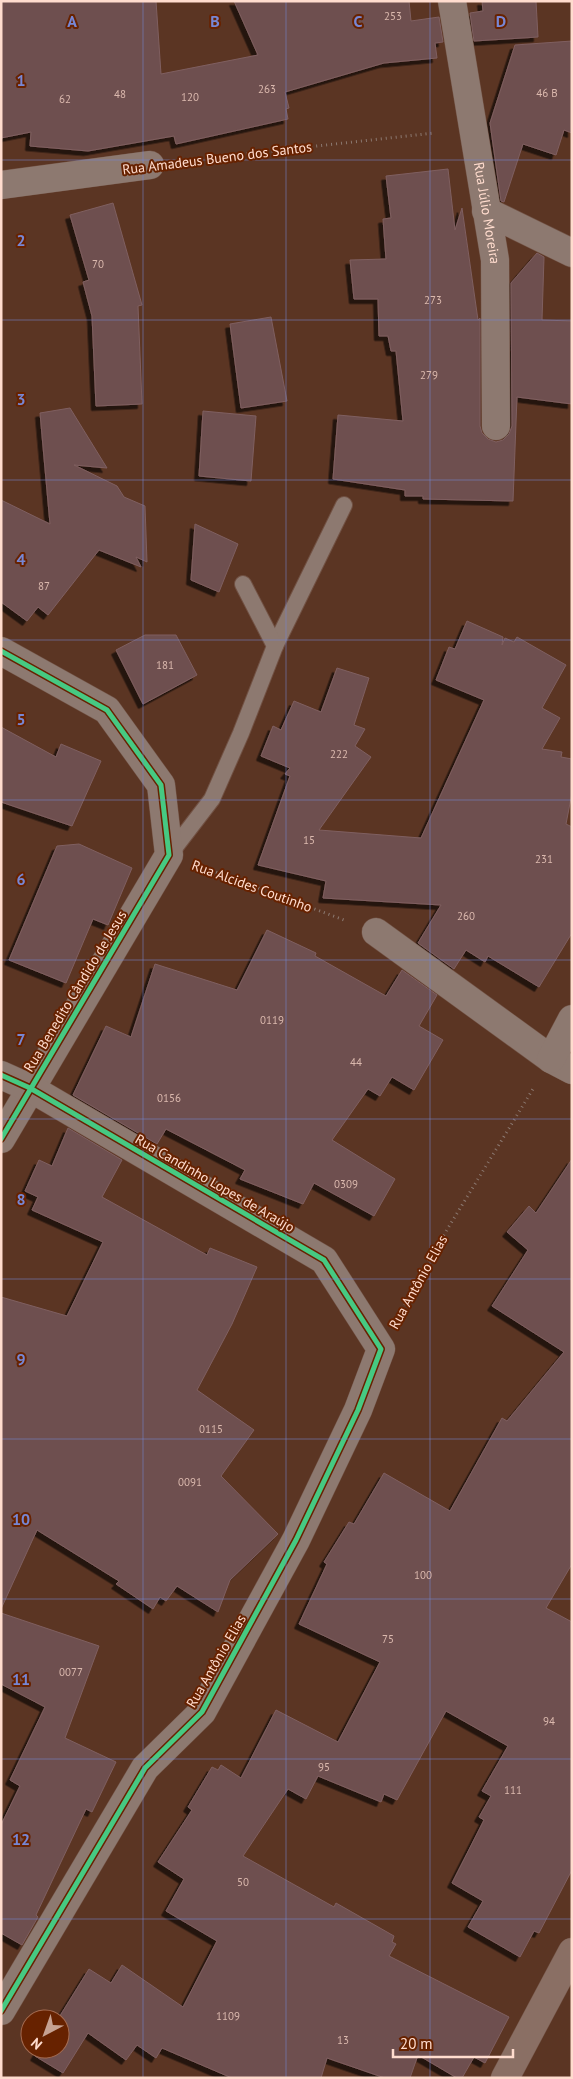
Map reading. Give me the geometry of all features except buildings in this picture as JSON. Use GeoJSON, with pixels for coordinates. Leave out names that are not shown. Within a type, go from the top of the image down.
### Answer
{"type":"FeatureCollection","features":[{"type":"Feature","properties":{"kind":"main road"},"geometry":{"type":"LineString","coordinates":[[504,2078],[572,1952]]}},
{"type":"Feature","properties":{"kind":"street","name":"Rua Júlio Moreira"},"geometry":{"type":"LineString","coordinates":[[452,1],[495,260],[496,426]]}},
{"type":"Feature","properties":{"kind":"street","name":"Rua Amadeus Bueno dos Santos"},"geometry":{"type":"LineString","coordinates":[[1,185],[150,165]]}},
{"type":"Feature","properties":{"kind":"street"},"geometry":{"type":"LineString","coordinates":[[486,210],[572,253]]}},
{"type":"Feature","properties":{"kind":"street"},"geometry":{"type":"LineString","coordinates":[[1,652],[107,710],[161,785],[169,855]]}},
{"type":"Feature","properties":{"kind":"street","name":"Rua Benedito Cândido de Jesus"},"geometry":{"type":"LineString","coordinates":[[1,1139],[169,855]]}},
{"type":"Feature","properties":{"kind":"street"},"geometry":{"type":"LineString","coordinates":[[376,932],[561,1064],[572,1019]]}},
{"type":"Feature","properties":{"kind":"street","name":"Rua Candinho Lopes de Araújo"},"geometry":{"type":"LineString","coordinates":[[1,1075],[30,1088],[324,1260],[381,1349]]}},
{"type":"Feature","properties":{"kind":"street","name":"Rua Antônio Elias"},"geometry":{"type":"LineString","coordinates":[[1,2011],[145,1768],[202,1712],[296,1540],[358,1410],[381,1349]]}},
{"type":"Feature","properties":{"kind":"lane","name":"Rua Benedito Cândido de Jesus"},"geometry":{"type":"LineString","coordinates":[[169,855],[212,799],[241,733],[275,646],[344,504]]}},
{"type":"Feature","properties":{"kind":"lane"},"geometry":{"type":"LineString","coordinates":[[242,584],[275,646]]}},
{"type":"Feature","properties":{"kind":"cycle path"},"geometry":{"type":"LineString","coordinates":[[1,651],[107,710],[161,785],[169,855],[1,1139]]}},
{"type":"Feature","properties":{"kind":"cycle path"},"geometry":{"type":"LineString","coordinates":[[1,1075],[30,1088],[324,1260],[381,1349],[358,1410],[296,1540],[202,1712],[145,1768],[1,2011]]}}]}
